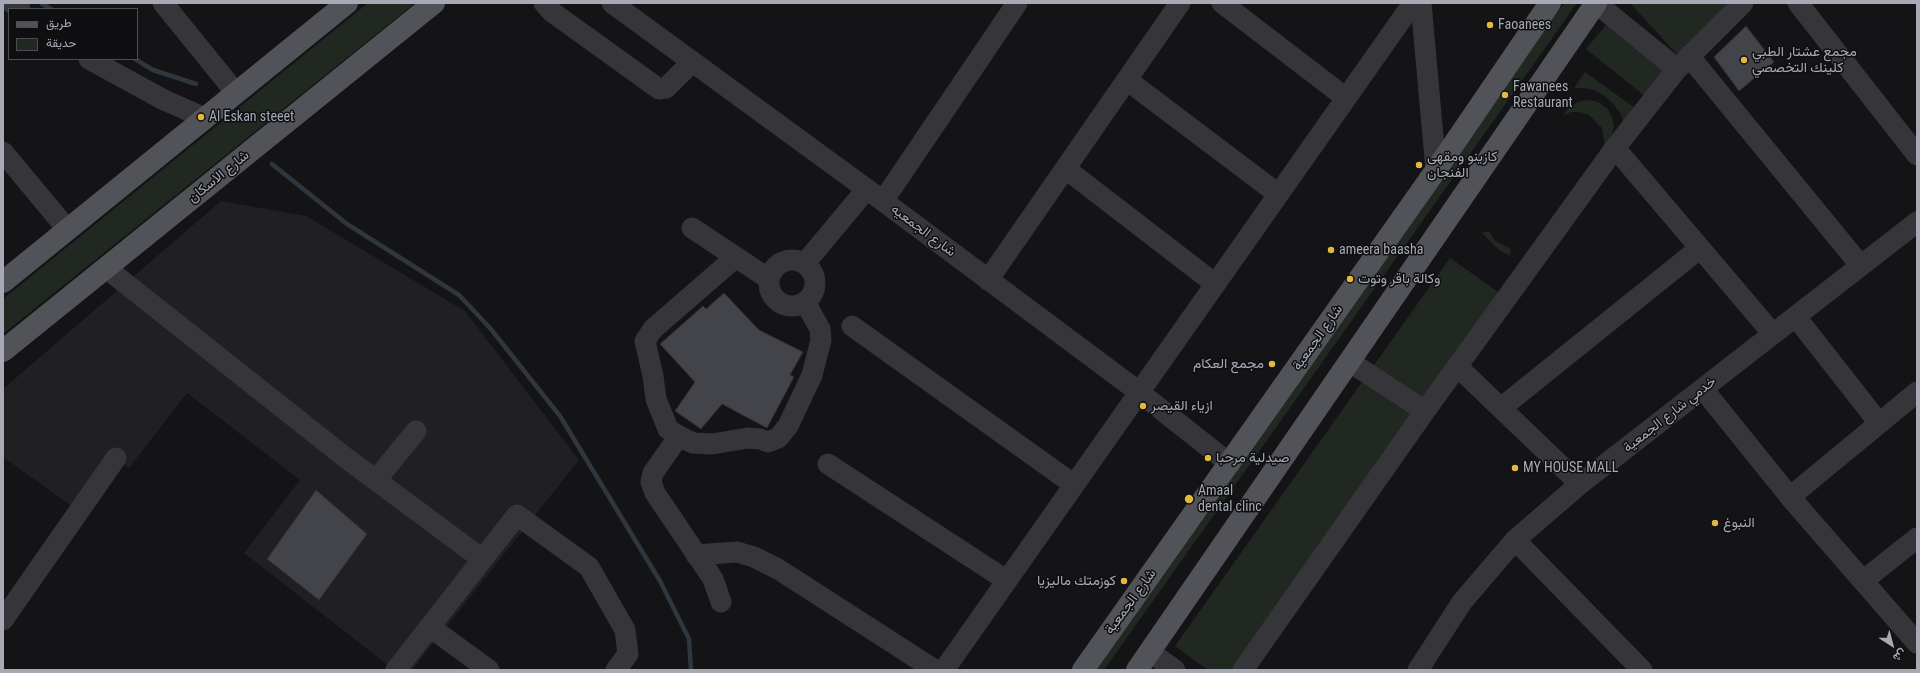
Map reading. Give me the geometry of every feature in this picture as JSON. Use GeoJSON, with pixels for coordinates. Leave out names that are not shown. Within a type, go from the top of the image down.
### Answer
{"type":"FeatureCollection","features":[{"type":"Feature","properties":{"kind":"main road","name":"شارع الاسكان"},"geometry":{"type":"LineString","coordinates":[[3,351],[434,3]]}},
{"type":"Feature","properties":{"kind":"main road","name":"شارع الجمعية"},"geometry":{"type":"LineString","coordinates":[[1083,670],[1230,464],[1436,170],[1549,3]]}},
{"type":"Feature","properties":{"kind":"main road"},"geometry":{"type":"LineString","coordinates":[[1137,670],[1596,3]]}},
{"type":"Feature","properties":{"kind":"main road"},"geometry":{"type":"LineString","coordinates":[[3,282],[236,93],[338,6]]}},
{"type":"Feature","properties":{"kind":"street"},"geometry":{"type":"LineString","coordinates":[[163,3],[236,93]]}},
{"type":"Feature","properties":{"kind":"street"},"geometry":{"type":"LineString","coordinates":[[544,3],[552,12],[659,89],[666,88],[692,62]]}},
{"type":"Feature","properties":{"kind":"street","name":"شارع الجمعيه"},"geometry":{"type":"LineString","coordinates":[[612,3],[1139,392],[1230,464]]}},
{"type":"Feature","properties":{"kind":"street"},"geometry":{"type":"LineString","coordinates":[[805,263],[874,196],[1017,3]]}},
{"type":"Feature","properties":{"kind":"street"},"geometry":{"type":"LineString","coordinates":[[988,280],[1180,3]]}},
{"type":"Feature","properties":{"kind":"street"},"geometry":{"type":"LineString","coordinates":[[1222,3],[1346,98]]}},
{"type":"Feature","properties":{"kind":"street"},"geometry":{"type":"LineString","coordinates":[[1596,3],[1683,62],[1861,266]]}},
{"type":"Feature","properties":{"kind":"street"},"geometry":{"type":"LineString","coordinates":[[1243,670],[1425,412],[1615,148],[1683,62],[1743,3]]}},
{"type":"Feature","properties":{"kind":"street"},"geometry":{"type":"LineString","coordinates":[[1798,3],[1917,155]]}},
{"type":"Feature","properties":{"kind":"street"},"geometry":{"type":"LineString","coordinates":[[944,670],[1214,283],[1410,6]]}},
{"type":"Feature","properties":{"kind":"street"},"geometry":{"type":"LineString","coordinates":[[1410,6],[1436,170]]}},
{"type":"Feature","properties":{"kind":"street"},"geometry":{"type":"LineString","coordinates":[[91,60],[164,100],[205,118]]}},
{"type":"Feature","properties":{"kind":"street"},"geometry":{"type":"LineString","coordinates":[[1127,80],[1278,194]]}},
{"type":"Feature","properties":{"kind":"street"},"geometry":{"type":"LineString","coordinates":[[1615,148],[1773,334]]}},
{"type":"Feature","properties":{"kind":"street"},"geometry":{"type":"LineString","coordinates":[[3,152],[67,229]]}},
{"type":"Feature","properties":{"kind":"street"},"geometry":{"type":"LineString","coordinates":[[1066,169],[1214,283]]}},
{"type":"Feature","properties":{"kind":"street","name":"خدمي شارع الجمعية"},"geometry":{"type":"LineString","coordinates":[[1418,670],[1462,602],[1515,540],[1580,484],[1917,222]]}},
{"type":"Feature","properties":{"kind":"street"},"geometry":{"type":"LineString","coordinates":[[692,228],[769,279]]}},
{"type":"Feature","properties":{"kind":"street"},"geometry":{"type":"LineString","coordinates":[[1501,408],[1700,248]]}},
{"type":"Feature","properties":{"kind":"street"},"geometry":{"type":"LineString","coordinates":[[736,257],[654,329],[645,341],[653,376],[656,400],[668,429],[693,443],[712,444],[748,438],[760,439],[768,442],[778,438],[788,426],[812,375],[821,340],[820,329],[806,302]]}},
{"type":"Feature","properties":{"kind":"street"},"geometry":{"type":"LineString","coordinates":[[795,259],[805,263],[813,272],[816,279],[813,294],[806,302],[794,306],[786,306],[778,302],[773,297],[770,289],[769,279],[774,267],[780,262],[795,259]]}},
{"type":"Feature","properties":{"kind":"street"},"geometry":{"type":"LineString","coordinates":[[106,268],[376,480],[479,563]]}},
{"type":"Feature","properties":{"kind":"street"},"geometry":{"type":"LineString","coordinates":[[1796,317],[1879,423]]}},
{"type":"Feature","properties":{"kind":"street"},"geometry":{"type":"LineString","coordinates":[[852,326],[1073,484]]}},
{"type":"Feature","properties":{"kind":"street"},"geometry":{"type":"LineString","coordinates":[[1350,362],[1425,412]]}},
{"type":"Feature","properties":{"kind":"street"},"geometry":{"type":"LineString","coordinates":[[1458,367],[1580,484]]}},
{"type":"Feature","properties":{"kind":"street"},"geometry":{"type":"LineString","coordinates":[[1703,389],[1790,496],[1917,643]]}},
{"type":"Feature","properties":{"kind":"street"},"geometry":{"type":"LineString","coordinates":[[1790,496],[1917,392]]}},
{"type":"Feature","properties":{"kind":"street"},"geometry":{"type":"LineString","coordinates":[[376,480],[416,431]]}},
{"type":"Feature","properties":{"kind":"street"},"geometry":{"type":"LineString","coordinates":[[679,436],[653,473],[651,482],[655,493],[713,579],[721,602]]}},
{"type":"Feature","properties":{"kind":"street"},"geometry":{"type":"LineString","coordinates":[[3,620],[116,458]]}},
{"type":"Feature","properties":{"kind":"street"},"geometry":{"type":"LineString","coordinates":[[828,464],[1006,580]]}},
{"type":"Feature","properties":{"kind":"street"},"geometry":{"type":"LineString","coordinates":[[396,670],[517,515],[589,567],[624,630],[628,654],[616,670]]}},
{"type":"Feature","properties":{"kind":"street"},"geometry":{"type":"LineString","coordinates":[[1864,580],[1917,538]]}},
{"type":"Feature","properties":{"kind":"street"},"geometry":{"type":"LineString","coordinates":[[1515,540],[1642,670]]}},
{"type":"Feature","properties":{"kind":"street"},"geometry":{"type":"LineString","coordinates":[[696,554],[737,552],[754,557],[778,569],[934,670]]}},
{"type":"Feature","properties":{"kind":"street"},"geometry":{"type":"LineString","coordinates":[[430,627],[489,670]]}},
{"type":"Feature","properties":{"kind":"street"},"geometry":{"type":"LineString","coordinates":[[1150,652],[1175,670]]}},
{"type":"Feature","properties":{"kind":"shaded area"},"geometry":{"type":"Polygon","coordinates":[[[221,201],[306,216],[465,311],[579,460],[412,670],[394,670],[244,553],[300,480],[187,393],[129,468],[117,459],[77,510],[3,457],[3,389],[221,201]]]}},
{"type":"Feature","properties":{"kind":"green space"},"geometry":{"type":"Polygon","coordinates":[[[368,3],[415,3],[3,334],[3,299],[368,3]]]}},
{"type":"Feature","properties":{"kind":"green space"},"geometry":{"type":"Polygon","coordinates":[[[1564,3],[1577,3],[1104,670],[1089,670],[1564,3]]]}},
{"type":"Feature","properties":{"kind":"green space"},"geometry":{"type":"Polygon","coordinates":[[[1630,3],[1742,3],[1682,60],[1630,3]]]}},
{"type":"Feature","properties":{"kind":"green space"},"geometry":{"type":"Polygon","coordinates":[[[1610,20],[1675,72],[1651,101],[1586,49],[1610,20]]]}},
{"type":"Feature","properties":{"kind":"green space"},"geometry":{"type":"Polygon","coordinates":[[[1585,72],[1635,108],[1624,125],[1621,114],[1606,97],[1596,91],[1585,88],[1574,88],[1585,72]]]}},
{"type":"Feature","properties":{"kind":"green space"},"geometry":{"type":"Polygon","coordinates":[[[1588,100],[1598,102],[1607,108],[1612,117],[1614,127],[1611,138],[1605,146],[1602,128],[1589,115],[1580,112],[1571,112],[1563,116],[1569,107],[1578,102],[1588,100]]]}},
{"type":"Feature","properties":{"kind":"green space"},"geometry":{"type":"Polygon","coordinates":[[[1489,231],[1495,241],[1511,249],[1510,256],[1499,250],[1482,233],[1489,231]]]}},
{"type":"Feature","properties":{"kind":"green space"},"geometry":{"type":"Polygon","coordinates":[[[1450,258],[1508,299],[1247,670],[1208,670],[1175,646],[1450,258]]]}},
{"type":"Feature","properties":{"kind":"building","name":"مجمع عشتار الطبي كلينك التخصصي"},"geometry":{"type":"Polygon","coordinates":[[[1746,26],[1774,62],[1739,91],[1714,57],[1746,26]]]}},
{"type":"Feature","properties":{"kind":"building"},"geometry":{"type":"Polygon","coordinates":[[[724,293],[759,330],[803,352],[790,375],[794,377],[767,428],[722,404],[701,429],[675,411],[695,382],[660,344],[703,306],[706,309],[724,293]]]}},
{"type":"Feature","properties":{"kind":"building"},"geometry":{"type":"Polygon","coordinates":[[[316,490],[367,534],[319,600],[267,559],[316,490]]]}},
{"type":"Feature","properties":{"kind":"waterway"},"geometry":{"type":"LineString","coordinates":[[41,3],[49,8]]}},
{"type":"Feature","properties":{"kind":"waterway"},"geometry":{"type":"LineString","coordinates":[[137,60],[153,70],[196,84]]}},
{"type":"Feature","properties":{"kind":"waterway"},"geometry":{"type":"LineString","coordinates":[[272,164],[347,224],[459,295],[490,328],[560,416],[660,581],[689,639],[691,670]]}},
{"type":"Feature","properties":{"kind":"place","name":"Faoanees"},"geometry":{"type":"Point","coordinates":[1490,25]}},
{"type":"Feature","properties":{"kind":"place","name":"مجمع عشتار الطبي كلينك التخصصي"},"geometry":{"type":"Point","coordinates":[1744,60]}},
{"type":"Feature","properties":{"kind":"place","name":"Fawanees Restaurant"},"geometry":{"type":"Point","coordinates":[1505,95]}},
{"type":"Feature","properties":{"kind":"place","name":"Al Eskan steeet"},"geometry":{"type":"Point","coordinates":[201,117]}},
{"type":"Feature","properties":{"kind":"place","name":"كازينو ومقهى الفنجان"},"geometry":{"type":"Point","coordinates":[1419,165]}},
{"type":"Feature","properties":{"kind":"place","name":"ameera baasha"},"geometry":{"type":"Point","coordinates":[1331,250]}},
{"type":"Feature","properties":{"kind":"place","name":"وكالة باقر وتوت"},"geometry":{"type":"Point","coordinates":[1350,279]}},
{"type":"Feature","properties":{"kind":"place","name":"مجمع العكام"},"geometry":{"type":"Point","coordinates":[1272,364]}},
{"type":"Feature","properties":{"kind":"place","name":"ازياء القيصر"},"geometry":{"type":"Point","coordinates":[1143,406]}},
{"type":"Feature","properties":{"kind":"place","name":"صيدلية مرحبا"},"geometry":{"type":"Point","coordinates":[1208,458]}},
{"type":"Feature","properties":{"kind":"place","name":"MY HOUSE MALL"},"geometry":{"type":"Point","coordinates":[1515,468]}},
{"type":"Feature","properties":{"kind":"place","name":"Amaal dental clinc"},"geometry":{"type":"Point","coordinates":[1189,499]}},
{"type":"Feature","properties":{"kind":"place","name":"النبوغ"},"geometry":{"type":"Point","coordinates":[1715,523]}},
{"type":"Feature","properties":{"kind":"place","name":"كوزمتك ماليزيا"},"geometry":{"type":"Point","coordinates":[1124,581]}}]}
